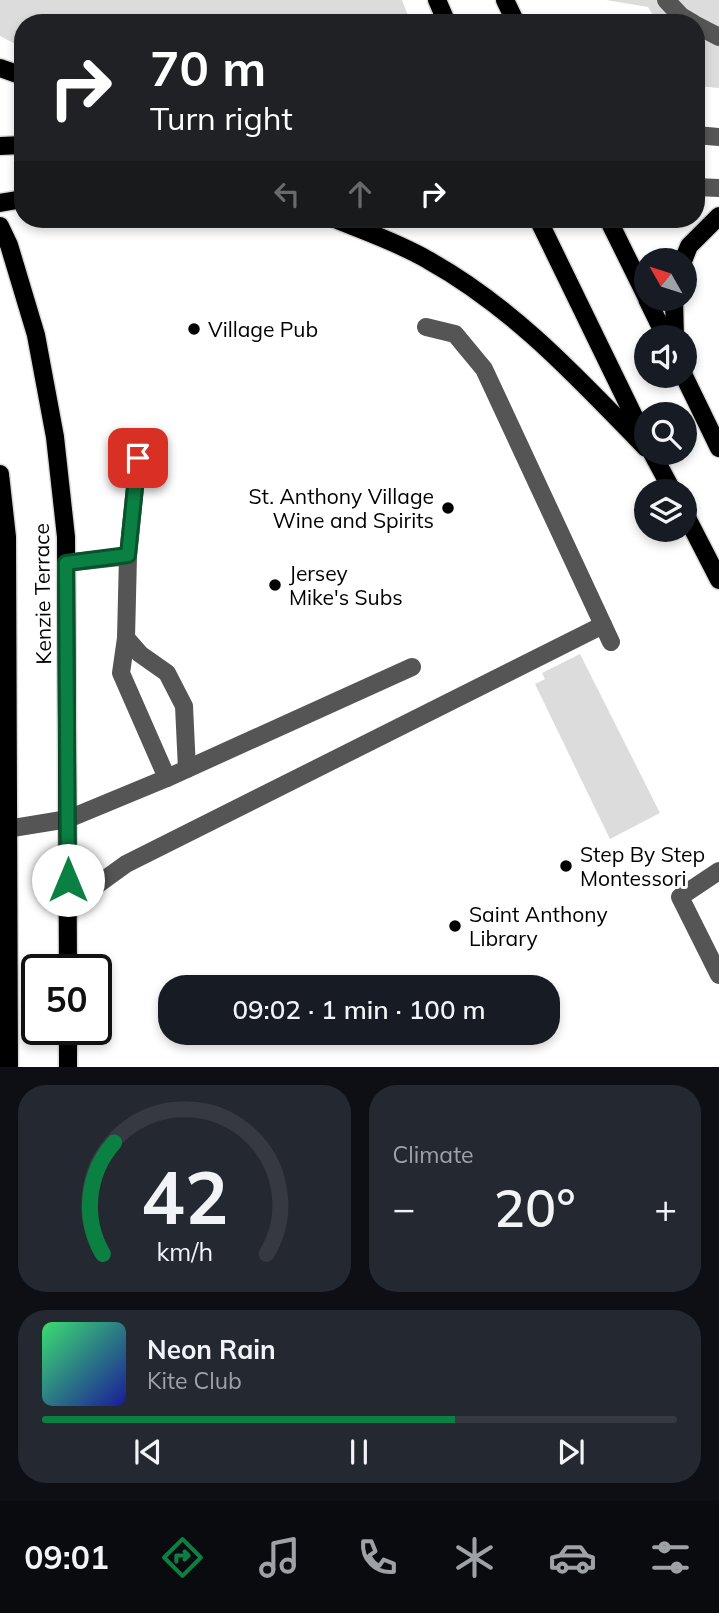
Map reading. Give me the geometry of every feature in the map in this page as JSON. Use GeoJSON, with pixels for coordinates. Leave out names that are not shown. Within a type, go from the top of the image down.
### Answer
{"type":"FeatureCollection","features":[{"type":"Feature","properties":{"kind":"main road"},"geometry":{"type":"LineString","coordinates":[[688,248],[719,216]]}},
{"type":"Feature","properties":{"kind":"main road","name":"Kenzie Terrace"},"geometry":{"type":"LineString","coordinates":[[0,226],[9,245],[36,335],[55,437],[66,537],[68,954]]}},
{"type":"Feature","properties":{"kind":"main road"},"geometry":{"type":"LineString","coordinates":[[355,228],[426,259],[512,316],[558,357],[634,435]]}},
{"type":"Feature","properties":{"kind":"main road"},"geometry":{"type":"LineString","coordinates":[[542,228],[634,419]]}},
{"type":"Feature","properties":{"kind":"main road"},"geometry":{"type":"LineString","coordinates":[[612,228],[634,273]]}},
{"type":"Feature","properties":{"kind":"main road"},"geometry":{"type":"LineString","coordinates":[[690,388],[719,448]]}},
{"type":"Feature","properties":{"kind":"main road","name":"Kenzie Terrace"},"geometry":{"type":"LineString","coordinates":[[0,474],[7,537],[5,1031],[9,1067]]}},
{"type":"Feature","properties":{"kind":"main road"},"geometry":{"type":"LineString","coordinates":[[697,537],[719,580]]}},
{"type":"Feature","properties":{"kind":"main road"},"geometry":{"type":"LineString","coordinates":[[68,1045],[68,1067]]}},
{"type":"Feature","properties":{"kind":"street"},"geometry":{"type":"LineString","coordinates":[[666,0],[679,14]]}},
{"type":"Feature","properties":{"kind":"street"},"geometry":{"type":"LineString","coordinates":[[426,327],[455,334],[484,369],[611,642]]}},
{"type":"Feature","properties":{"kind":"street"},"geometry":{"type":"LineString","coordinates":[[138,458],[128,555],[126,638],[121,673],[167,778]]}},
{"type":"Feature","properties":{"kind":"street"},"geometry":{"type":"LineString","coordinates":[[66,563],[128,555]]}},
{"type":"Feature","properties":{"kind":"street"},"geometry":{"type":"LineString","coordinates":[[68,906],[126,864],[603,625]]}},
{"type":"Feature","properties":{"kind":"street"},"geometry":{"type":"LineString","coordinates":[[126,638],[140,654],[167,673],[184,706],[187,769]]}},
{"type":"Feature","properties":{"kind":"street"},"geometry":{"type":"LineString","coordinates":[[5,829],[68,819],[167,778],[412,667]]}},
{"type":"Feature","properties":{"kind":"street"},"geometry":{"type":"LineString","coordinates":[[719,871],[680,897],[719,975]]}},
{"type":"Feature","properties":{"kind":"shaded area"},"geometry":{"type":"Polygon","coordinates":[[[0,0],[402,0],[407,14],[14,14],[14,43],[0,36],[0,0]]]}},
{"type":"Feature","properties":{"kind":"shaded area"},"geometry":{"type":"Polygon","coordinates":[[[606,0],[719,0],[719,88],[705,87],[705,14],[652,14],[648,7],[606,0]]]}},
{"type":"Feature","properties":{"kind":"shaded area"},"geometry":{"type":"Polygon","coordinates":[[[580,654],[660,813],[610,839],[535,684],[545,679],[542,673],[580,654]]]}},
{"type":"Feature","properties":{"kind":"place","name":"Village Pub"},"geometry":{"type":"Point","coordinates":[194,329]}},
{"type":"Feature","properties":{"kind":"place","name":"St. Anthony Village Wine and Spirits"},"geometry":{"type":"Point","coordinates":[448,508]}},
{"type":"Feature","properties":{"kind":"place","name":"Jersey Mike's Subs"},"geometry":{"type":"Point","coordinates":[275,585]}},
{"type":"Feature","properties":{"kind":"place","name":"Step By Step Montessori"},"geometry":{"type":"Point","coordinates":[566,866]}},
{"type":"Feature","properties":{"kind":"place","name":"Saint Anthony Library"},"geometry":{"type":"Point","coordinates":[455,926]}},
{"type":"Feature","properties":{"kind":"route"},"geometry":{"type":"LineString","coordinates":[[68,880],[66,563],[128,555],[138,458]]}}]}
